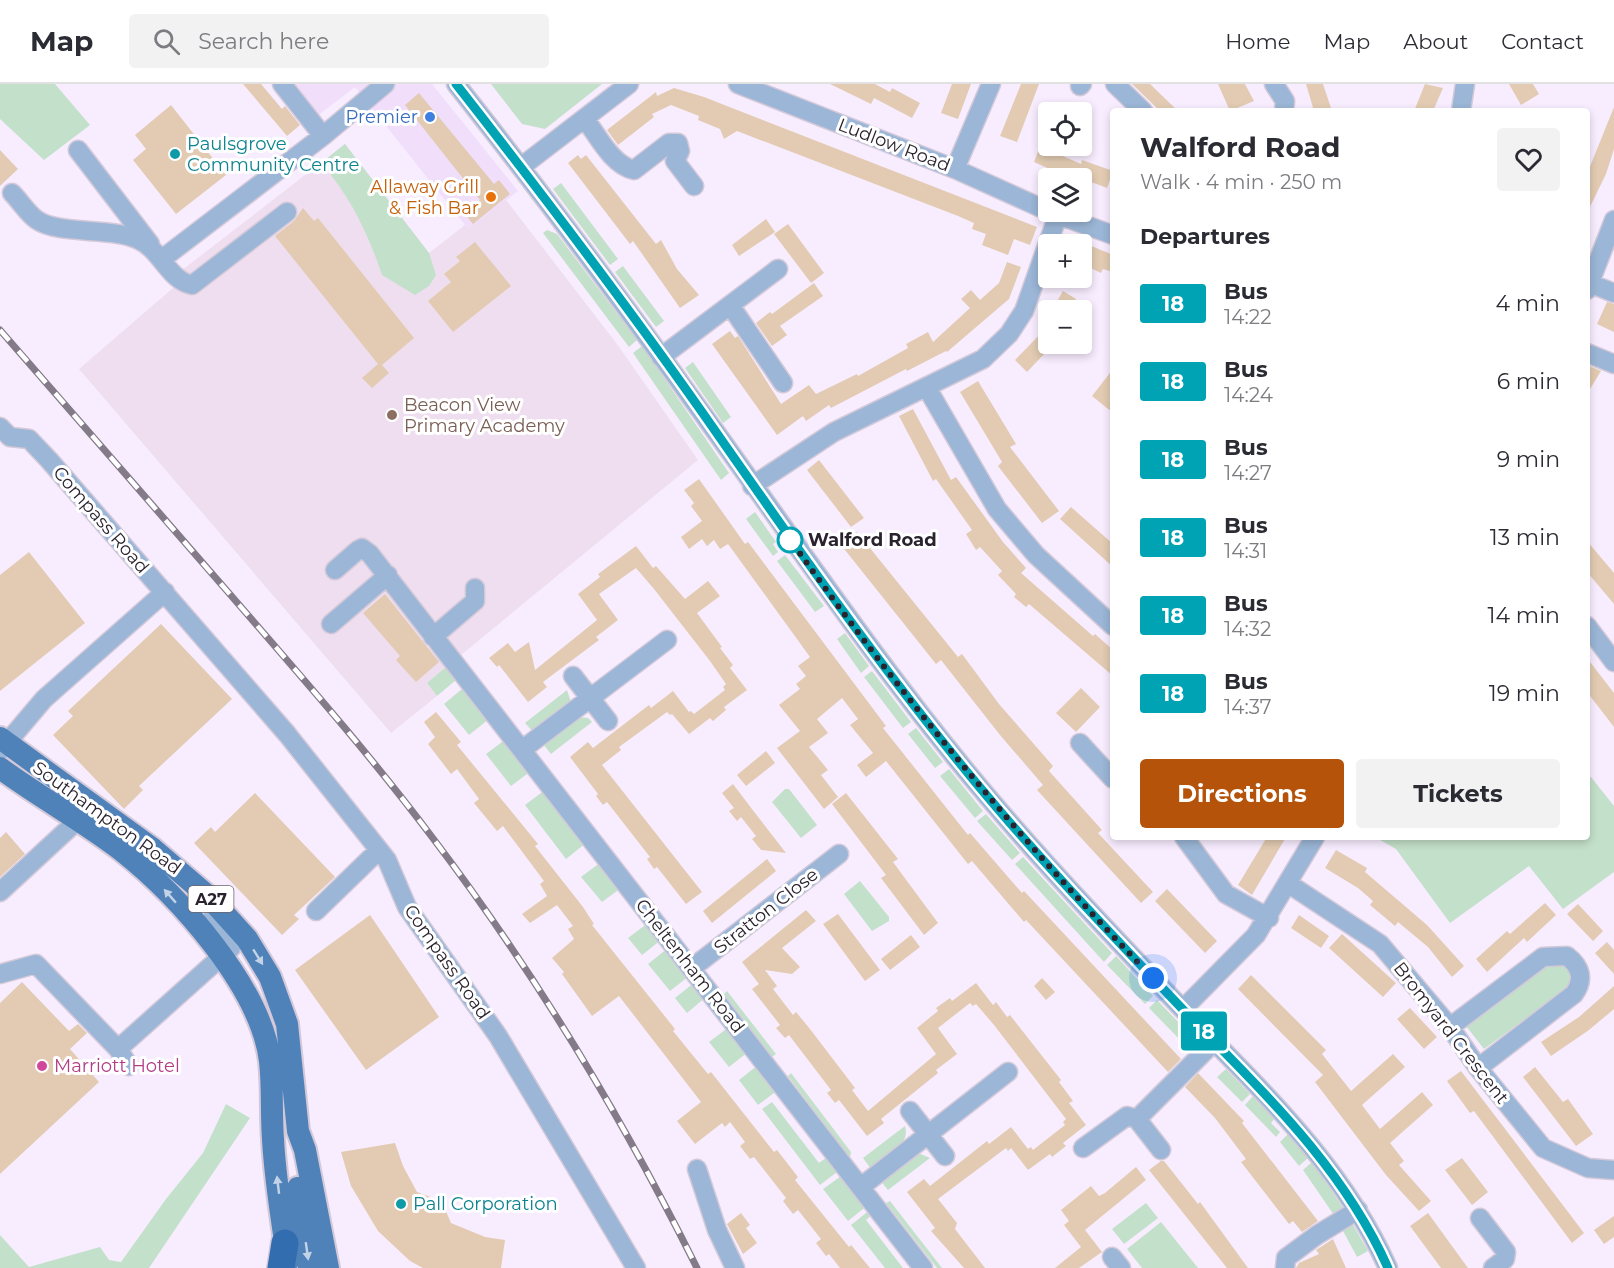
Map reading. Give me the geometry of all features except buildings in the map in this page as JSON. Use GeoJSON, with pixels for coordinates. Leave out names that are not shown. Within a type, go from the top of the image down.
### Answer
{"type":"FeatureCollection","features":[{"type":"Feature","properties":{"kind":"main road","name":"Southampton Road"},"geometry":{"type":"LineString","coordinates":[[2,744],[113,819],[182,872],[231,919],[247,939],[270,977],[287,1024],[298,1131],[305,1150],[328,1268]]}},
{"type":"Feature","properties":{"kind":"main road","name":"Southampton Road"},"geometry":{"type":"LineString","coordinates":[[0,768],[78,820],[144,870],[165,890],[222,956],[251,1000],[261,1021],[270,1060],[273,1140],[285,1260]]}},
{"type":"Feature","properties":{"kind":"main road"},"geometry":{"type":"LineString","coordinates":[[298,1131],[294,1148],[309,1268]]}},
{"type":"Feature","properties":{"kind":"main road"},"geometry":{"type":"LineString","coordinates":[[317,1211],[344,1268]]}},
{"type":"Feature","properties":{"kind":"street"},"geometry":{"type":"LineString","coordinates":[[282,84],[323,136]]}},
{"type":"Feature","properties":{"kind":"street"},"geometry":{"type":"LineString","coordinates":[[159,255],[323,136],[386,84]]}},
{"type":"Feature","properties":{"kind":"street"},"geometry":{"type":"LineString","coordinates":[[456,84],[521,167],[662,357],[854,626],[966,771],[1093,917],[1304,1136],[1358,1210],[1388,1268]]}},
{"type":"Feature","properties":{"kind":"street"},"geometry":{"type":"LineString","coordinates":[[521,167],[629,84]]}},
{"type":"Feature","properties":{"kind":"street","name":"Ludlow Road"},"geometry":{"type":"LineString","coordinates":[[738,84],[955,169],[1038,207]]}},
{"type":"Feature","properties":{"kind":"street"},"geometry":{"type":"LineString","coordinates":[[955,169],[992,84]]}},
{"type":"Feature","properties":{"kind":"street"},"geometry":{"type":"LineString","coordinates":[[1115,84],[1140,108]]}},
{"type":"Feature","properties":{"kind":"street"},"geometry":{"type":"LineString","coordinates":[[1274,84],[1285,101],[1284,108]]}},
{"type":"Feature","properties":{"kind":"street"},"geometry":{"type":"LineString","coordinates":[[1461,108],[1465,84]]}},
{"type":"Feature","properties":{"kind":"street"},"geometry":{"type":"LineString","coordinates":[[585,120],[620,164],[628,169],[634,170],[669,143],[678,143],[680,151],[675,161],[694,186]]}},
{"type":"Feature","properties":{"kind":"street"},"geometry":{"type":"LineString","coordinates":[[78,150],[180,282],[192,285],[287,212]]}},
{"type":"Feature","properties":{"kind":"street"},"geometry":{"type":"LineString","coordinates":[[12,193],[37,220],[54,227],[125,235],[138,239],[159,255]]}},
{"type":"Feature","properties":{"kind":"street"},"geometry":{"type":"LineString","coordinates":[[1590,281],[1614,220]]}},
{"type":"Feature","properties":{"kind":"street"},"geometry":{"type":"LineString","coordinates":[[752,486],[834,432],[984,359],[1009,334],[1024,311],[1049,222]]}},
{"type":"Feature","properties":{"kind":"street","name":"Ludlow Road"},"geometry":{"type":"LineString","coordinates":[[1077,222],[1110,234]]}},
{"type":"Feature","properties":{"kind":"street"},"geometry":{"type":"LineString","coordinates":[[662,357],[778,269]]}},
{"type":"Feature","properties":{"kind":"street"},"geometry":{"type":"LineString","coordinates":[[1590,287],[1614,293]]}},
{"type":"Feature","properties":{"kind":"street"},"geometry":{"type":"LineString","coordinates":[[730,305],[783,383]]}},
{"type":"Feature","properties":{"kind":"street"},"geometry":{"type":"LineString","coordinates":[[1590,354],[1614,364]]}},
{"type":"Feature","properties":{"kind":"street"},"geometry":{"type":"LineString","coordinates":[[927,388],[998,509],[1036,555],[1110,619]]}},
{"type":"Feature","properties":{"kind":"street","name":"Compass Road"},"geometry":{"type":"LineString","coordinates":[[0,426],[10,437],[29,439],[287,734],[387,860],[407,907],[498,1036],[636,1268]]}},
{"type":"Feature","properties":{"kind":"street","name":"Cheltenham Road"},"geometry":{"type":"LineString","coordinates":[[335,570],[362,548],[388,575],[433,637],[523,749],[924,1268]]}},
{"type":"Feature","properties":{"kind":"street"},"geometry":{"type":"LineString","coordinates":[[331,624],[388,575]]}},
{"type":"Feature","properties":{"kind":"street"},"geometry":{"type":"LineString","coordinates":[[433,637],[474,601],[475,588]]}},
{"type":"Feature","properties":{"kind":"street"},"geometry":{"type":"LineString","coordinates":[[2,744],[44,699],[165,592]]}},
{"type":"Feature","properties":{"kind":"street"},"geometry":{"type":"LineString","coordinates":[[1590,630],[1614,661]]}},
{"type":"Feature","properties":{"kind":"street"},"geometry":{"type":"LineString","coordinates":[[523,749],[667,640]]}},
{"type":"Feature","properties":{"kind":"street"},"geometry":{"type":"LineString","coordinates":[[573,676],[608,721]]}},
{"type":"Feature","properties":{"kind":"street"},"geometry":{"type":"LineString","coordinates":[[1080,743],[1110,776]]}},
{"type":"Feature","properties":{"kind":"street"},"geometry":{"type":"LineString","coordinates":[[0,892],[78,820]]}},
{"type":"Feature","properties":{"kind":"street"},"geometry":{"type":"LineString","coordinates":[[1186,840],[1226,894],[1269,918]]}},
{"type":"Feature","properties":{"kind":"street"},"geometry":{"type":"LineString","coordinates":[[1183,1009],[1244,949],[1269,918],[1313,840]]}},
{"type":"Feature","properties":{"kind":"street"},"geometry":{"type":"LineString","coordinates":[[316,911],[379,850]]}},
{"type":"Feature","properties":{"kind":"street","name":"Stratton Close"},"geometry":{"type":"LineString","coordinates":[[692,968],[839,854]]}},
{"type":"Feature","properties":{"kind":"street"},"geometry":{"type":"LineString","coordinates":[[118,1049],[231,948],[231,939],[182,872]]}},
{"type":"Feature","properties":{"kind":"street","name":"Bromyard Crescent"},"geometry":{"type":"LineString","coordinates":[[1289,884],[1380,944],[1450,1027],[1478,1068],[1543,1148],[1588,1168],[1614,1170]]}},
{"type":"Feature","properties":{"kind":"street"},"geometry":{"type":"LineString","coordinates":[[1450,1027],[1543,957],[1567,956],[1576,963],[1581,974],[1579,987],[1574,994],[1478,1068]]}},
{"type":"Feature","properties":{"kind":"street"},"geometry":{"type":"LineString","coordinates":[[0,974],[36,964],[118,1049],[129,1066]]}},
{"type":"Feature","properties":{"kind":"street"},"geometry":{"type":"LineString","coordinates":[[1137,1119],[1214,1042]]}},
{"type":"Feature","properties":{"kind":"street"},"geometry":{"type":"LineString","coordinates":[[862,1186],[1008,1072]]}},
{"type":"Feature","properties":{"kind":"street"},"geometry":{"type":"LineString","coordinates":[[910,1111],[945,1156]]}},
{"type":"Feature","properties":{"kind":"street"},"geometry":{"type":"LineString","coordinates":[[1083,1148],[1127,1116],[1137,1119],[1161,1150]]}},
{"type":"Feature","properties":{"kind":"street"},"geometry":{"type":"LineString","coordinates":[[697,1169],[717,1230],[735,1268]]}},
{"type":"Feature","properties":{"kind":"street"},"geometry":{"type":"LineString","coordinates":[[1285,1268],[1286,1258],[1317,1235],[1358,1210]]}},
{"type":"Feature","properties":{"kind":"street"},"geometry":{"type":"LineString","coordinates":[[1480,1218],[1506,1252],[1505,1259],[1492,1268]]}},
{"type":"Feature","properties":{"kind":"shaded area"},"geometry":{"type":"Polygon","coordinates":[[[290,84],[432,84],[518,191],[469,230],[355,87],[316,117],[290,84]]]}},
{"type":"Feature","properties":{"kind":"shaded area","name":"Beacon View Primary Academy"},"geometry":{"type":"Polygon","coordinates":[[[345,144],[429,253],[465,225],[469,229],[506,200],[617,344],[698,460],[427,683],[437,696],[391,733],[79,369],[180,282],[181,271],[345,144]]]}},
{"type":"Feature","properties":{"kind":"green space"},"geometry":{"type":"Polygon","coordinates":[[[0,84],[55,84],[90,125],[44,160],[0,119],[0,84]]]}},
{"type":"Feature","properties":{"kind":"green space"},"geometry":{"type":"Polygon","coordinates":[[[491,84],[602,84],[545,129],[522,124],[491,84]]]}},
{"type":"Feature","properties":{"kind":"green space"},"geometry":{"type":"Polygon","coordinates":[[[345,144],[429,253],[436,275],[429,286],[415,295],[382,275],[371,244],[357,216],[341,189],[321,163],[345,144]]]}},
{"type":"Feature","properties":{"kind":"green space"},"geometry":{"type":"Polygon","coordinates":[[[561,183],[618,259],[610,265],[553,189],[561,183]]]}},
{"type":"Feature","properties":{"kind":"green space"},"geometry":{"type":"Polygon","coordinates":[[[547,230],[557,234],[637,340],[629,347],[543,233],[547,230]]]}},
{"type":"Feature","properties":{"kind":"green space"},"geometry":{"type":"Polygon","coordinates":[[[623,266],[664,321],[656,327],[615,272],[623,266]]]}},
{"type":"Feature","properties":{"kind":"green space"},"geometry":{"type":"Polygon","coordinates":[[[642,346],[729,473],[721,480],[633,353],[642,346]]]}},
{"type":"Feature","properties":{"kind":"green space"},"geometry":{"type":"Polygon","coordinates":[[[693,362],[731,417],[723,423],[685,368],[693,362]]]}},
{"type":"Feature","properties":{"kind":"green space"},"geometry":{"type":"Polygon","coordinates":[[[755,512],[776,542],[773,544],[778,552],[773,556],[746,519],[755,512]]]}},
{"type":"Feature","properties":{"kind":"green space"},"geometry":{"type":"Polygon","coordinates":[[[785,555],[824,606],[815,612],[777,561],[785,555]]]}},
{"type":"Feature","properties":{"kind":"green space"},"geometry":{"type":"Polygon","coordinates":[[[845,633],[869,666],[861,673],[837,639],[845,633]]]}},
{"type":"Feature","properties":{"kind":"green space"},"geometry":{"type":"Polygon","coordinates":[[[446,667],[456,680],[437,696],[427,683],[446,667]]]}},
{"type":"Feature","properties":{"kind":"green space"},"geometry":{"type":"Polygon","coordinates":[[[872,671],[911,722],[903,728],[864,677],[872,671]]]}},
{"type":"Feature","properties":{"kind":"green space"},"geometry":{"type":"Polygon","coordinates":[[[463,688],[489,719],[469,735],[444,704],[463,688]]]}},
{"type":"Feature","properties":{"kind":"green space"},"geometry":{"type":"Polygon","coordinates":[[[567,690],[571,702],[534,733],[525,723],[567,690]]]}},
{"type":"Feature","properties":{"kind":"green space"},"geometry":{"type":"Polygon","coordinates":[[[578,717],[588,718],[592,722],[551,754],[543,744],[578,717]]]}},
{"type":"Feature","properties":{"kind":"green space"},"geometry":{"type":"Polygon","coordinates":[[[916,728],[943,762],[935,768],[908,734],[916,728]]]}},
{"type":"Feature","properties":{"kind":"green space"},"geometry":{"type":"Polygon","coordinates":[[[506,739],[531,771],[511,786],[486,754],[506,739]]]}},
{"type":"Feature","properties":{"kind":"green space"},"geometry":{"type":"Polygon","coordinates":[[[949,769],[983,811],[975,818],[940,776],[949,769]]]}},
{"type":"Feature","properties":{"kind":"green space"},"geometry":{"type":"Polygon","coordinates":[[[1590,778],[1614,806],[1614,872],[1563,909],[1529,866],[1450,923],[1396,849],[1380,840],[1590,840],[1590,778]]]}},
{"type":"Feature","properties":{"kind":"green space"},"geometry":{"type":"Polygon","coordinates":[[[785,789],[789,789],[817,825],[801,838],[772,802],[785,789]]]}},
{"type":"Feature","properties":{"kind":"green space"},"geometry":{"type":"Polygon","coordinates":[[[545,790],[586,843],[566,859],[525,805],[545,790]]]}},
{"type":"Feature","properties":{"kind":"green space"},"geometry":{"type":"Polygon","coordinates":[[[986,814],[1020,853],[1012,860],[977,821],[986,814]]]}},
{"type":"Feature","properties":{"kind":"green space"},"geometry":{"type":"Polygon","coordinates":[[[1023,857],[1112,953],[1104,962],[1015,864],[1023,857]]]}},
{"type":"Feature","properties":{"kind":"green space"},"geometry":{"type":"Polygon","coordinates":[[[601,862],[621,888],[602,902],[581,877],[601,862]]]}},
{"type":"Feature","properties":{"kind":"green space"},"geometry":{"type":"Polygon","coordinates":[[[860,881],[889,917],[889,921],[872,931],[844,894],[860,881]]]}},
{"type":"Feature","properties":{"kind":"green space"},"geometry":{"type":"Polygon","coordinates":[[[648,923],[661,940],[642,955],[628,938],[648,923]]]}},
{"type":"Feature","properties":{"kind":"green space"},"geometry":{"type":"Polygon","coordinates":[[[668,948],[689,976],[670,991],[648,964],[668,948]]]}},
{"type":"Feature","properties":{"kind":"green space"},"geometry":{"type":"Polygon","coordinates":[[[1116,956],[1153,996],[1145,1004],[1107,965],[1116,956]]]}},
{"type":"Feature","properties":{"kind":"green space"},"geometry":{"type":"Polygon","coordinates":[[[1558,960],[1574,973],[1569,987],[1484,1049],[1466,1026],[1552,961],[1558,960]]]}},
{"type":"Feature","properties":{"kind":"green space"},"geometry":{"type":"Polygon","coordinates":[[[695,982],[706,997],[687,1013],[675,998],[695,982]]]}},
{"type":"Feature","properties":{"kind":"green space"},"geometry":{"type":"Polygon","coordinates":[[[727,991],[776,1054],[772,1057],[724,994],[727,991]]]}},
{"type":"Feature","properties":{"kind":"green space"},"geometry":{"type":"Polygon","coordinates":[[[1157,1000],[1193,1037],[1185,1045],[1149,1008],[1157,1000]]]}},
{"type":"Feature","properties":{"kind":"green space"},"geometry":{"type":"Polygon","coordinates":[[[729,1027],[748,1052],[729,1067],[709,1042],[729,1027]]]}},
{"type":"Feature","properties":{"kind":"green space"},"geometry":{"type":"Polygon","coordinates":[[[758,1065],[778,1090],[758,1105],[739,1080],[758,1065]]]}},
{"type":"Feature","properties":{"kind":"green space"},"geometry":{"type":"Polygon","coordinates":[[[1226,1069],[1250,1094],[1242,1102],[1217,1077],[1226,1069]]]}},
{"type":"Feature","properties":{"kind":"green space"},"geometry":{"type":"Polygon","coordinates":[[[791,1073],[851,1152],[850,1158],[788,1076],[791,1073]]]}},
{"type":"Feature","properties":{"kind":"green space"},"geometry":{"type":"Polygon","coordinates":[[[1253,1096],[1275,1118],[1271,1123],[1280,1132],[1276,1137],[1245,1105],[1253,1096]]]}},
{"type":"Feature","properties":{"kind":"green space"},"geometry":{"type":"Polygon","coordinates":[[[772,1102],[819,1163],[830,1155],[841,1169],[820,1185],[762,1109],[772,1102]]]}},
{"type":"Feature","properties":{"kind":"green space"},"geometry":{"type":"Polygon","coordinates":[[[226,1104],[250,1118],[149,1268],[0,1268],[0,1235],[29,1267],[100,1247],[109,1260],[121,1262],[166,1199],[203,1153],[226,1104]]]}},
{"type":"Feature","properties":{"kind":"green space"},"geometry":{"type":"Polygon","coordinates":[[[905,1126],[904,1140],[895,1151],[871,1169],[863,1158],[905,1126]]]}},
{"type":"Feature","properties":{"kind":"green space"},"geometry":{"type":"Polygon","coordinates":[[[1289,1133],[1308,1158],[1299,1166],[1280,1142],[1289,1133]]]}},
{"type":"Feature","properties":{"kind":"green space"},"geometry":{"type":"Polygon","coordinates":[[[918,1153],[930,1158],[888,1190],[880,1180],[918,1153]]]}},
{"type":"Feature","properties":{"kind":"green space"},"geometry":{"type":"Polygon","coordinates":[[[1312,1162],[1343,1208],[1334,1215],[1303,1170],[1312,1162]]]}},
{"type":"Feature","properties":{"kind":"green space"},"geometry":{"type":"Polygon","coordinates":[[[844,1174],[868,1205],[848,1221],[823,1189],[844,1174]]]}},
{"type":"Feature","properties":{"kind":"green space"},"geometry":{"type":"Polygon","coordinates":[[[890,1201],[942,1268],[937,1268],[886,1203],[890,1201]]]}},
{"type":"Feature","properties":{"kind":"green space"},"geometry":{"type":"Polygon","coordinates":[[[1146,1203],[1158,1218],[1124,1244],[1112,1229],[1146,1203]]]}},
{"type":"Feature","properties":{"kind":"green space"},"geometry":{"type":"Polygon","coordinates":[[[871,1209],[874,1213],[866,1220],[903,1268],[885,1268],[851,1225],[871,1209]]]}},
{"type":"Feature","properties":{"kind":"green space"},"geometry":{"type":"Polygon","coordinates":[[[1161,1222],[1198,1268],[1142,1268],[1127,1249],[1161,1222]]]}},
{"type":"Feature","properties":{"kind":"green space"},"geometry":{"type":"Polygon","coordinates":[[[1352,1223],[1368,1251],[1357,1257],[1342,1229],[1352,1223]]]}},
{"type":"Feature","properties":{"kind":"railway"},"geometry":{"type":"LineString","coordinates":[[0,330],[332,713],[383,774],[470,888],[575,1046],[638,1156],[697,1268]]}},
{"type":"Feature","properties":{"kind":"bus line","name":"18"},"geometry":{"type":"LineString","coordinates":[[456,84],[633,318],[801,555],[953,755],[1093,917],[1304,1136],[1341,1183],[1378,1245],[1388,1268]]}},
{"type":"Feature","properties":{"kind":"place","name":"Premier"},"geometry":{"type":"Point","coordinates":[430,117]}},
{"type":"Feature","properties":{"kind":"place","name":"Paulsgrove Community Centre"},"geometry":{"type":"Point","coordinates":[175,154]}},
{"type":"Feature","properties":{"kind":"place","name":"Allaway Grill & Fish Bar"},"geometry":{"type":"Point","coordinates":[491,197]}},
{"type":"Feature","properties":{"kind":"place","name":"Beacon View Primary Academy"},"geometry":{"type":"Point","coordinates":[392,415]}},
{"type":"Feature","properties":{"kind":"place","name":"Walford Road"},"geometry":{"type":"Point","coordinates":[790,540]}},
{"type":"Feature","properties":{"kind":"place","name":"Marriott Hotel"},"geometry":{"type":"Point","coordinates":[42,1066]}},
{"type":"Feature","properties":{"kind":"place","name":"Pall Corporation"},"geometry":{"type":"Point","coordinates":[401,1204]}},
{"type":"Feature","properties":{"kind":"route"},"geometry":{"type":"LineString","coordinates":[[790,540],[789,538],[975,782],[1093,917],[1153,978]]}}]}
